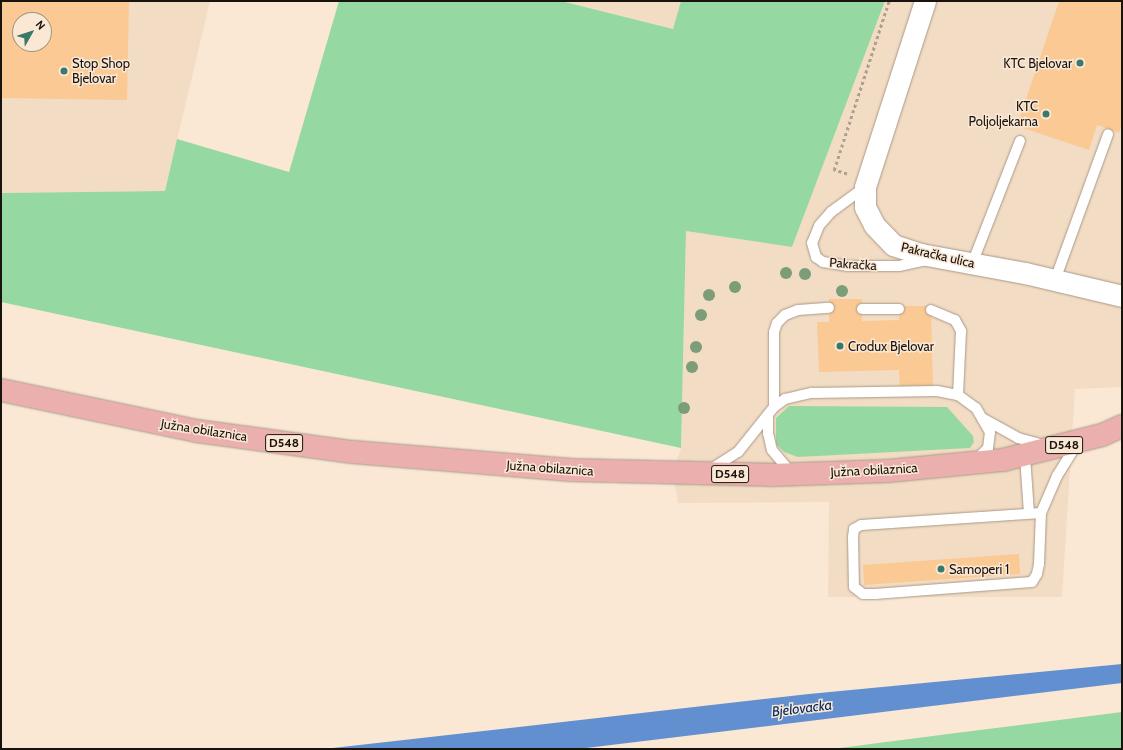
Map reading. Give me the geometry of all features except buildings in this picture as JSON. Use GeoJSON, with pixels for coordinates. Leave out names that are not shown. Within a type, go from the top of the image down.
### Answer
{"type":"FeatureCollection","features":[{"type":"Feature","properties":{"kind":"main road","name":"Južna obilaznica"},"geometry":{"type":"LineString","coordinates":[[1,390],[197,431],[353,452],[571,470],[700,474],[792,474],[888,471],[1026,456],[1080,440],[1112,436],[1122,426]]}},
{"type":"Feature","properties":{"kind":"street","name":"Pakračka ulica"},"geometry":{"type":"LineString","coordinates":[[926,1],[860,182],[865,208],[874,225],[894,245],[936,258],[1055,280],[1122,296]]}},
{"type":"Feature","properties":{"kind":"lane"},"geometry":{"type":"LineString","coordinates":[[1055,280],[1108,134]]}},
{"type":"Feature","properties":{"kind":"lane"},"geometry":{"type":"LineString","coordinates":[[972,264],[1020,141]]}},
{"type":"Feature","properties":{"kind":"lane","name":"Pakračka"},"geometry":{"type":"LineString","coordinates":[[860,182],[830,212],[819,226],[812,243],[816,257],[823,262],[847,266],[899,266],[936,258]]}},
{"type":"Feature","properties":{"kind":"lane"},"geometry":{"type":"LineString","coordinates":[[792,474],[772,450],[768,433],[771,411],[774,332],[778,323],[785,315],[798,310],[829,308]]}},
{"type":"Feature","properties":{"kind":"lane"},"geometry":{"type":"LineString","coordinates":[[862,309],[899,309]]}},
{"type":"Feature","properties":{"kind":"lane"},"geometry":{"type":"LineString","coordinates":[[931,310],[955,320],[961,331],[958,395]]}},
{"type":"Feature","properties":{"kind":"lane"},"geometry":{"type":"LineString","coordinates":[[700,474],[722,464],[738,452],[771,411],[785,399],[812,393],[937,390],[958,395],[967,399],[983,418],[990,432],[991,440],[983,455],[970,463]]}},
{"type":"Feature","properties":{"kind":"lane"},"geometry":{"type":"LineString","coordinates":[[983,418],[1018,438],[1056,447]]}},
{"type":"Feature","properties":{"kind":"lane"},"geometry":{"type":"LineString","coordinates":[[1041,513],[861,525],[854,529],[853,537],[854,587],[863,594],[875,594],[1032,582],[1037,574],[1039,564],[1041,513],[1057,476],[1080,440]]}},
{"type":"Feature","properties":{"kind":"lane"},"geometry":{"type":"LineString","coordinates":[[1026,456],[1029,513]]}},
{"type":"Feature","properties":{"kind":"path"},"geometry":{"type":"LineString","coordinates":[[860,182],[834,170],[888,1]]}},
{"type":"Feature","properties":{"kind":"shaded area"},"geometry":{"type":"Polygon","coordinates":[[[1,1],[210,1],[165,191],[1,193],[1,1]]]}},
{"type":"Feature","properties":{"kind":"shaded area"},"geometry":{"type":"Polygon","coordinates":[[[561,1],[681,1],[673,29],[561,1]]]}},
{"type":"Feature","properties":{"kind":"shaded area"},"geometry":{"type":"Polygon","coordinates":[[[885,1],[1122,1],[1122,387],[1075,389],[1062,597],[828,597],[829,502],[678,503],[673,473],[681,448],[686,231],[792,247],[885,1]]]}},
{"type":"Feature","properties":{"kind":"green space"},"geometry":{"type":"Polygon","coordinates":[[[339,1],[561,1],[673,29],[681,1],[885,1],[792,247],[686,231],[681,448],[1,302],[1,193],[165,191],[177,139],[289,172],[339,1]]]}},
{"type":"Feature","properties":{"kind":"green space"},"geometry":{"type":"Polygon","coordinates":[[[789,406],[947,407],[973,436],[974,442],[970,448],[798,457],[784,452],[776,444],[776,418],[789,406]]]}},
{"type":"Feature","properties":{"kind":"green space"},"geometry":{"type":"Polygon","coordinates":[[[1122,712],[1122,749],[832,749],[956,733],[1122,712]]]}},
{"type":"Feature","properties":{"kind":"water","name":"Bjelovacka"},"geometry":{"type":"Polygon","coordinates":[[[1122,664],[1122,683],[578,749],[324,749],[809,694],[1122,664]]]}},
{"type":"Feature","properties":{"kind":"place","name":"KTC Bjelovar"},"geometry":{"type":"Point","coordinates":[1080,63]}},
{"type":"Feature","properties":{"kind":"place","name":"Stop Shop Bjelovar"},"geometry":{"type":"Point","coordinates":[64,71]}},
{"type":"Feature","properties":{"kind":"place","name":"KTC Poljoljekarna"},"geometry":{"type":"Point","coordinates":[1046,114]}},
{"type":"Feature","properties":{"kind":"place","name":"Crodux Bjelovar"},"geometry":{"type":"Point","coordinates":[840,346]}},
{"type":"Feature","properties":{"kind":"place","name":"Samoperi 1"},"geometry":{"type":"Point","coordinates":[941,569]}}]}
